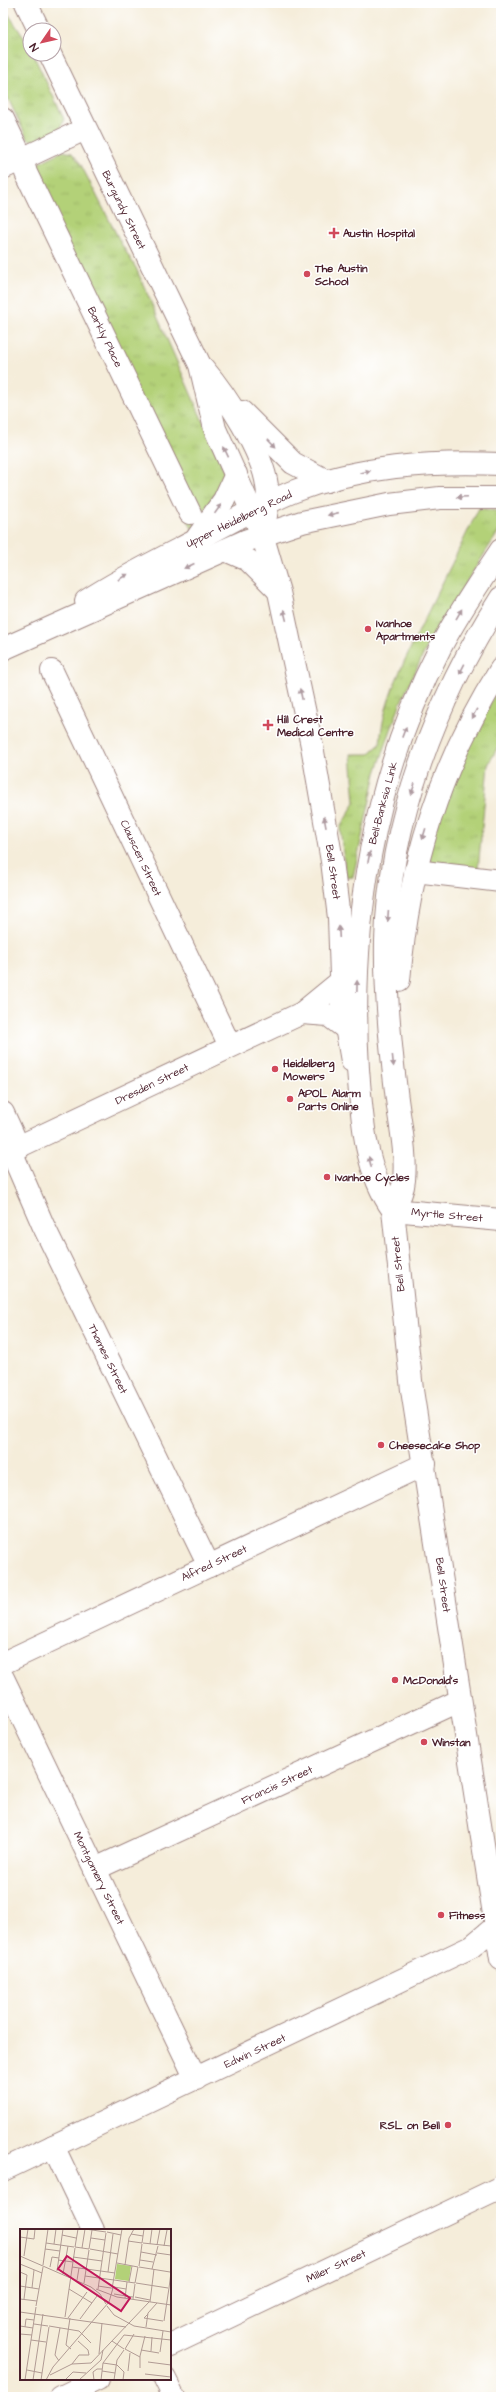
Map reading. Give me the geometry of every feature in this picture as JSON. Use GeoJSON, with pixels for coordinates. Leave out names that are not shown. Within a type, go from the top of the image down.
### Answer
{"type":"FeatureCollection","features":[{"type":"Feature","properties":{"kind":"main road"},"geometry":{"type":"LineString","coordinates":[[26,3],[35,22]]}},
{"type":"Feature","properties":{"kind":"main road","name":"Burgundy Street"},"geometry":{"type":"LineString","coordinates":[[54,62],[84,129],[200,364],[215,429],[236,474],[260,507]]}},
{"type":"Feature","properties":{"kind":"main road"},"geometry":{"type":"LineString","coordinates":[[3,119],[22,159]]}},
{"type":"Feature","properties":{"kind":"main road"},"geometry":{"type":"LineString","coordinates":[[3,168],[84,129]]}},
{"type":"Feature","properties":{"kind":"main road","name":"Barkly Place"},"geometry":{"type":"LineString","coordinates":[[22,159],[26,173],[190,513]]}},
{"type":"Feature","properties":{"kind":"main road","name":"Burgundy Street"},"geometry":{"type":"LineString","coordinates":[[200,364],[226,395],[263,468],[267,485],[260,507],[262,534]]}},
{"type":"Feature","properties":{"kind":"main road"},"geometry":{"type":"LineString","coordinates":[[226,395],[288,459],[305,471],[327,481]]}},
{"type":"Feature","properties":{"kind":"main road","name":"Upper Heidelberg Road"},"geometry":{"type":"LineString","coordinates":[[43,629],[123,577],[260,507],[327,481],[407,464],[438,462],[501,464]]}},
{"type":"Feature","properties":{"kind":"main road"},"geometry":{"type":"LineString","coordinates":[[195,541],[224,500],[236,474]]}},
{"type":"Feature","properties":{"kind":"main road","name":"Upper Heidelberg Road"},"geometry":{"type":"LineString","coordinates":[[3,649],[43,629],[133,592],[262,534],[334,514],[382,504],[440,498],[501,498]]}},
{"type":"Feature","properties":{"kind":"main road","name":"Bell Street"},"geometry":{"type":"LineString","coordinates":[[262,534],[279,592],[313,753],[332,861],[339,918],[341,981],[345,1028],[359,1081],[372,1168],[384,1198],[393,1210],[412,1390],[425,1464],[459,1700],[484,1856],[498,1924],[501,1959]]}},
{"type":"Feature","properties":{"kind":"main road"},"geometry":{"type":"LineString","coordinates":[[225,550],[248,560],[279,592]]}},
{"type":"Feature","properties":{"kind":"main road","name":"Bell–Banksia Link"},"geometry":{"type":"LineString","coordinates":[[359,1081],[356,1014],[359,922],[378,812],[397,751],[440,648],[466,602],[501,550]]}},
{"type":"Feature","properties":{"kind":"main road"},"geometry":{"type":"LineString","coordinates":[[393,1210],[401,1196],[405,1168],[390,1022],[386,966],[388,912],[397,850],[411,796],[428,745],[451,691],[501,598]]}},
{"type":"Feature","properties":{"kind":"main road"},"geometry":{"type":"LineString","coordinates":[[390,1022],[397,996],[406,912],[415,871],[432,808],[461,737],[501,669]]}},
{"type":"Feature","properties":{"kind":"main road","name":"Clauscen Street"},"geometry":{"type":"LineString","coordinates":[[52,671],[230,1046]]}},
{"type":"Feature","properties":{"kind":"main road"},"geometry":{"type":"LineString","coordinates":[[415,871],[501,881]]}},
{"type":"Feature","properties":{"kind":"main road","name":"Dresden Street"},"geometry":{"type":"LineString","coordinates":[[11,1151],[302,1013],[341,981]]}},
{"type":"Feature","properties":{"kind":"main road","name":"Dresden Street"},"geometry":{"type":"LineString","coordinates":[[302,1013],[328,1015],[345,1028]]}},
{"type":"Feature","properties":{"kind":"main road","name":"Thames Street"},"geometry":{"type":"LineString","coordinates":[[3,1113],[11,1151],[43,1225],[209,1566]]}},
{"type":"Feature","properties":{"kind":"main road","name":"Myrtle Street"},"geometry":{"type":"LineString","coordinates":[[393,1210],[501,1220]]}},
{"type":"Feature","properties":{"kind":"main road","name":"Alfred Street"},"geometry":{"type":"LineString","coordinates":[[3,1663],[425,1464]]}},
{"type":"Feature","properties":{"kind":"main road","name":"Montgomery Street"},"geometry":{"type":"LineString","coordinates":[[3,1678],[196,2079]]}},
{"type":"Feature","properties":{"kind":"main road","name":"Francis Street"},"geometry":{"type":"LineString","coordinates":[[95,1869],[459,1700]]}},
{"type":"Feature","properties":{"kind":"main road"},"geometry":{"type":"LineString","coordinates":[[484,1856],[493,1869],[501,1873]]}},
{"type":"Feature","properties":{"kind":"main road","name":"Edwin Street"},"geometry":{"type":"LineString","coordinates":[[3,2170],[472,1947],[498,1924]]}},
{"type":"Feature","properties":{"kind":"main road"},"geometry":{"type":"LineString","coordinates":[[52,2146],[93,2229]]}},
{"type":"Feature","properties":{"kind":"main road","name":"Miller Street"},"geometry":{"type":"LineString","coordinates":[[171,2345],[501,2188]]}},
{"type":"Feature","properties":{"kind":"main road"},"geometry":{"type":"LineString","coordinates":[[60,2397],[96,2380]]}},
{"type":"Feature","properties":{"kind":"main road"},"geometry":{"type":"LineString","coordinates":[[166,2380],[174,2397]]}},
{"type":"Feature","properties":{"kind":"green space"},"geometry":{"type":"Polygon","coordinates":[[[3,6],[22,35],[22,62],[37,62],[64,119],[59,130],[34,142],[27,138],[3,88],[3,6]]]}},
{"type":"Feature","properties":{"kind":"green space"},"geometry":{"type":"Polygon","coordinates":[[[63,151],[72,153],[80,163],[122,245],[136,268],[222,465],[225,479],[192,529],[31,167],[63,151]]]}},
{"type":"Feature","properties":{"kind":"green space"},"geometry":{"type":"Polygon","coordinates":[[[479,508],[501,512],[501,528],[433,634],[400,704],[376,773],[353,877],[346,878],[340,828],[355,802],[351,754],[369,754],[380,744],[382,727],[396,679],[479,508]]]}},
{"type":"Feature","properties":{"kind":"green space"},"geometry":{"type":"Polygon","coordinates":[[[501,682],[501,741],[488,765],[478,869],[434,864],[427,856],[437,808],[501,682]]]}},
{"type":"Feature","properties":{"kind":"place","name":"Austin Hospital"},"geometry":{"type":"Point","coordinates":[334,233]}},
{"type":"Feature","properties":{"kind":"place","name":"The Austin School"},"geometry":{"type":"Point","coordinates":[307,274]}},
{"type":"Feature","properties":{"kind":"place","name":"Ivanhoe Apartments"},"geometry":{"type":"Point","coordinates":[368,629]}},
{"type":"Feature","properties":{"kind":"place","name":"Hill Crest Medical Centre"},"geometry":{"type":"Point","coordinates":[268,725]}},
{"type":"Feature","properties":{"kind":"place","name":"Heidelberg Mowers"},"geometry":{"type":"Point","coordinates":[275,1069]}},
{"type":"Feature","properties":{"kind":"place","name":"APOL Alarm Parts Online"},"geometry":{"type":"Point","coordinates":[290,1099]}},
{"type":"Feature","properties":{"kind":"place","name":"Ivanhoe Cycles"},"geometry":{"type":"Point","coordinates":[327,1177]}},
{"type":"Feature","properties":{"kind":"place","name":"Cheesecake Shop"},"geometry":{"type":"Point","coordinates":[381,1445]}},
{"type":"Feature","properties":{"kind":"place","name":"McDonald's"},"geometry":{"type":"Point","coordinates":[395,1680]}},
{"type":"Feature","properties":{"kind":"place","name":"Winstan"},"geometry":{"type":"Point","coordinates":[424,1742]}},
{"type":"Feature","properties":{"kind":"place","name":"Fitness"},"geometry":{"type":"Point","coordinates":[441,1915]}},
{"type":"Feature","properties":{"kind":"place","name":"RSL on Bell"},"geometry":{"type":"Point","coordinates":[448,2125]}}]}
